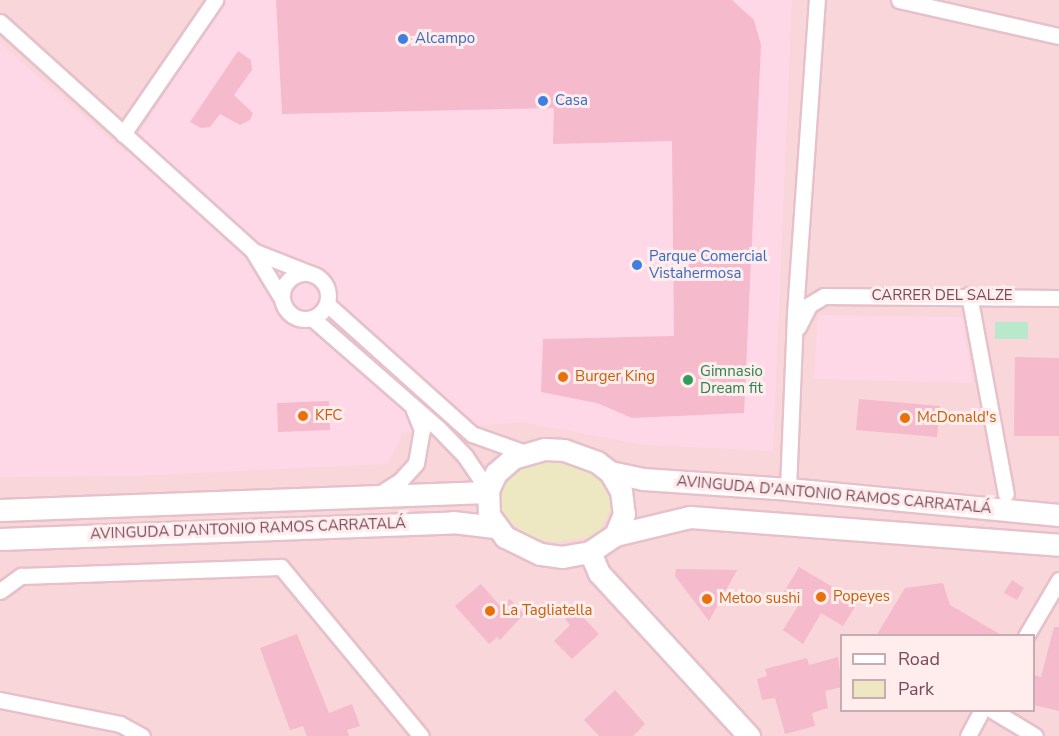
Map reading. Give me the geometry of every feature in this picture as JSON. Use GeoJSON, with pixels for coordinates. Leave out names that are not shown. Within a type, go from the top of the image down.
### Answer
{"type":"FeatureCollection","features":[{"type":"Feature","properties":{"kind":"main road"},"geometry":{"type":"LineString","coordinates":[[564,450],[582,455],[610,472],[624,502],[624,514],[615,536],[590,552],[562,557],[540,554],[520,547],[495,527],[489,515],[488,491],[503,465],[525,453],[564,450]]}},
{"type":"Feature","properties":{"kind":"main road","name":"AVINGUDA D'ANTONIO RAMOS CARRATALÁ"},"geometry":{"type":"LineString","coordinates":[[610,472],[643,479],[788,489],[1059,515]]}},
{"type":"Feature","properties":{"kind":"main road","name":"AVINGUDA D'ANTONIO RAMOS CARRATALÁ"},"geometry":{"type":"LineString","coordinates":[[0,510],[488,491]]}},
{"type":"Feature","properties":{"kind":"main road","name":"AVINGUDA D'ANTONIO RAMOS CARRATALÁ"},"geometry":{"type":"LineString","coordinates":[[615,536],[690,517],[1059,545]]}},
{"type":"Feature","properties":{"kind":"main road","name":"AVINGUDA D'ANTONIO RAMOS CARRATALÁ"},"geometry":{"type":"LineString","coordinates":[[0,539],[453,522],[495,527]]}},
{"type":"Feature","properties":{"kind":"main road"},"geometry":{"type":"LineString","coordinates":[[590,552],[599,573],[749,736]]}},
{"type":"Feature","properties":{"kind":"street"},"geometry":{"type":"LineString","coordinates":[[123,134],[215,0]]}},
{"type":"Feature","properties":{"kind":"street"},"geometry":{"type":"LineString","coordinates":[[788,489],[817,0]]}},
{"type":"Feature","properties":{"kind":"street"},"geometry":{"type":"LineString","coordinates":[[899,0],[1059,36]]}},
{"type":"Feature","properties":{"kind":"street"},"geometry":{"type":"LineString","coordinates":[[0,22],[253,251],[282,299],[296,317],[312,318],[410,402],[465,456],[488,491]]}},
{"type":"Feature","properties":{"kind":"street"},"geometry":{"type":"LineString","coordinates":[[253,251],[309,273],[326,287],[327,304],[472,434],[525,453]]}},
{"type":"Feature","properties":{"kind":"street"},"geometry":{"type":"LineString","coordinates":[[797,330],[809,305],[824,296],[809,286],[800,261]]}},
{"type":"Feature","properties":{"kind":"street"},"geometry":{"type":"LineString","coordinates":[[282,299],[286,283],[300,274],[309,273]]}},
{"type":"Feature","properties":{"kind":"street"},"geometry":{"type":"LineString","coordinates":[[969,295],[1006,494]]}},
{"type":"Feature","properties":{"kind":"street","name":"CARRER DEL SALZE"},"geometry":{"type":"LineString","coordinates":[[824,296],[969,295],[1059,298]]}},
{"type":"Feature","properties":{"kind":"street"},"geometry":{"type":"LineString","coordinates":[[312,318],[327,304]]}},
{"type":"Feature","properties":{"kind":"street"},"geometry":{"type":"LineString","coordinates":[[375,496],[400,481],[416,463],[422,430],[410,402]]}},
{"type":"Feature","properties":{"kind":"street"},"geometry":{"type":"LineString","coordinates":[[0,591],[21,576],[281,567],[421,736]]}},
{"type":"Feature","properties":{"kind":"street"},"geometry":{"type":"LineString","coordinates":[[1027,634],[1059,580]]}},
{"type":"Feature","properties":{"kind":"street"},"geometry":{"type":"LineString","coordinates":[[0,700],[120,724],[142,736]]}},
{"type":"Feature","properties":{"kind":"street"},"geometry":{"type":"LineString","coordinates":[[968,736],[981,712]]}},
{"type":"Feature","properties":{"kind":"street"},"geometry":{"type":"LineString","coordinates":[[994,712],[1035,736]]}},
{"type":"Feature","properties":{"kind":"shaded area"},"geometry":{"type":"Polygon","coordinates":[[[0,0],[1059,0],[1059,736],[0,736],[0,0]]]}},
{"type":"Feature","properties":{"kind":"shaded area"},"geometry":{"type":"Polygon","coordinates":[[[226,0],[792,0],[773,451],[644,445],[521,422],[402,433],[388,464],[135,476],[0,477],[0,43],[126,153],[226,0]]]}},
{"type":"Feature","properties":{"kind":"shaded area"},"geometry":{"type":"Polygon","coordinates":[[[818,315],[962,317],[973,383],[814,379],[818,315]]]}},
{"type":"Feature","properties":{"kind":"shaded area"},"geometry":{"type":"Polygon","coordinates":[[[995,322],[1028,322],[1028,339],[995,339],[995,322]]]}},
{"type":"Feature","properties":{"kind":"green space"},"geometry":{"type":"Polygon","coordinates":[[[543,461],[581,467],[598,476],[609,490],[611,508],[601,529],[591,537],[554,542],[532,538],[502,516],[500,488],[508,477],[526,465],[543,461]]]}},
{"type":"Feature","properties":{"kind":"building"},"geometry":{"type":"Polygon","coordinates":[[[276,0],[732,0],[754,20],[761,45],[744,413],[632,418],[597,403],[541,392],[543,339],[674,336],[672,141],[553,144],[554,108],[282,114],[276,0]]]}},
{"type":"Feature","properties":{"kind":"building"},"geometry":{"type":"Polygon","coordinates":[[[238,51],[251,60],[252,70],[234,95],[253,113],[250,120],[240,125],[220,114],[210,127],[201,128],[190,122],[238,51]]]}},
{"type":"Feature","properties":{"kind":"building"},"geometry":{"type":"Polygon","coordinates":[[[1015,357],[1059,358],[1059,436],[1014,436],[1015,357]]]}},
{"type":"Feature","properties":{"kind":"building"},"geometry":{"type":"Polygon","coordinates":[[[859,399],[940,406],[937,437],[856,430],[859,399]]]}},
{"type":"Feature","properties":{"kind":"building","name":"KFC"},"geometry":{"type":"Polygon","coordinates":[[[329,401],[330,430],[278,432],[277,403],[329,401]]]}},
{"type":"Feature","properties":{"kind":"building","name":"Popeyes"},"geometry":{"type":"Polygon","coordinates":[[[799,567],[858,602],[843,626],[821,613],[803,644],[783,630],[801,601],[784,592],[799,567]]]}},
{"type":"Feature","properties":{"kind":"building","name":"Metoo sushi"},"geometry":{"type":"Polygon","coordinates":[[[676,569],[737,570],[709,621],[675,576],[676,569]]]}},
{"type":"Feature","properties":{"kind":"building"},"geometry":{"type":"Polygon","coordinates":[[[1012,580],[1024,588],[1017,600],[1004,593],[1012,580]]]}},
{"type":"Feature","properties":{"kind":"building"},"geometry":{"type":"Polygon","coordinates":[[[943,583],[950,605],[1000,634],[877,634],[905,588],[943,583]]]}},
{"type":"Feature","properties":{"kind":"building","name":"La Tagliatella"},"geometry":{"type":"Polygon","coordinates":[[[481,584],[501,607],[510,599],[524,614],[500,640],[497,637],[489,644],[455,606],[481,584]]]}},
{"type":"Feature","properties":{"kind":"building"},"geometry":{"type":"Polygon","coordinates":[[[575,609],[599,634],[572,659],[554,641],[570,625],[565,619],[575,609]]]}},
{"type":"Feature","properties":{"kind":"building"},"geometry":{"type":"Polygon","coordinates":[[[1054,627],[1059,627],[1059,711],[1035,705],[1035,675],[1041,677],[1054,627]]]}},
{"type":"Feature","properties":{"kind":"building"},"geometry":{"type":"Polygon","coordinates":[[[297,634],[329,713],[352,704],[360,726],[347,730],[349,736],[307,736],[303,726],[290,730],[260,648],[297,634]]]}},
{"type":"Feature","properties":{"kind":"building"},"geometry":{"type":"Polygon","coordinates":[[[838,657],[840,687],[825,691],[828,708],[812,713],[815,726],[785,734],[775,698],[762,700],[757,679],[767,676],[765,669],[807,658],[809,665],[838,657]]]}},
{"type":"Feature","properties":{"kind":"building"},"geometry":{"type":"Polygon","coordinates":[[[615,690],[645,724],[633,736],[599,736],[584,720],[615,690]]]}},
{"type":"Feature","properties":{"kind":"place","name":"Alcampo"},"geometry":{"type":"Point","coordinates":[403,39]}},
{"type":"Feature","properties":{"kind":"place","name":"Casa"},"geometry":{"type":"Point","coordinates":[543,101]}},
{"type":"Feature","properties":{"kind":"place","name":"Parque Comercial Vistahermosa"},"geometry":{"type":"Point","coordinates":[637,265]}},
{"type":"Feature","properties":{"kind":"place","name":"Burger King"},"geometry":{"type":"Point","coordinates":[563,377]}},
{"type":"Feature","properties":{"kind":"place","name":"Gimnasio Dream fit"},"geometry":{"type":"Point","coordinates":[688,380]}},
{"type":"Feature","properties":{"kind":"place","name":"KFC"},"geometry":{"type":"Point","coordinates":[303,416]}},
{"type":"Feature","properties":{"kind":"place","name":"McDonald's"},"geometry":{"type":"Point","coordinates":[905,418]}},
{"type":"Feature","properties":{"kind":"place","name":"Popeyes"},"geometry":{"type":"Point","coordinates":[821,597]}},
{"type":"Feature","properties":{"kind":"place","name":"Metoo sushi"},"geometry":{"type":"Point","coordinates":[707,599]}},
{"type":"Feature","properties":{"kind":"place","name":"La Tagliatella"},"geometry":{"type":"Point","coordinates":[490,611]}}]}
